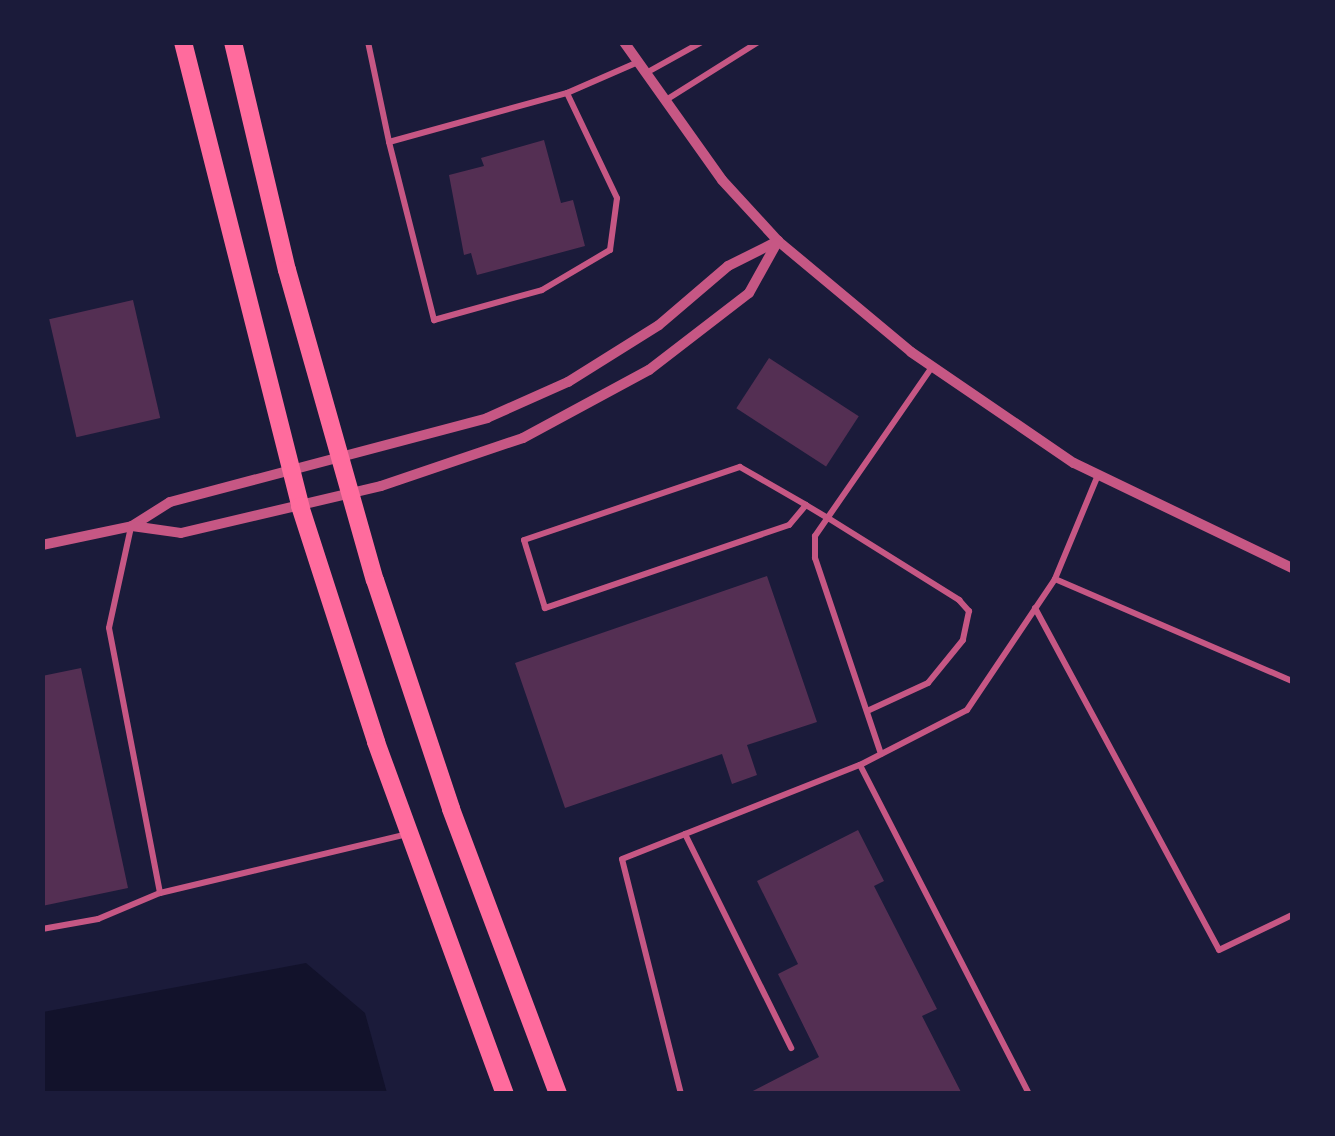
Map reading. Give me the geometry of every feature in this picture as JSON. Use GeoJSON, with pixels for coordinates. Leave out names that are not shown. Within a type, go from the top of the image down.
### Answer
{"type":"FeatureCollection","features":[{"type":"Feature","properties":{"kind":"main road"},"geometry":{"type":"LineString","coordinates":[[182,42],[300,506],[408,834],[505,1094]]}},
{"type":"Feature","properties":{"kind":"main road"},"geometry":{"type":"LineString","coordinates":[[233,42],[349,494],[451,809],[558,1094]]}},
{"type":"Feature","properties":{"kind":"street"},"geometry":{"type":"LineString","coordinates":[[624,42],[664,101],[778,241],[932,367],[1098,475],[1292,568]]}},
{"type":"Feature","properties":{"kind":"street"},"geometry":{"type":"LineString","coordinates":[[132,526],[170,502],[487,418],[568,382],[659,324],[728,266],[778,241]]}},
{"type":"Feature","properties":{"kind":"street"},"geometry":{"type":"LineString","coordinates":[[42,544],[132,526],[181,533],[349,494],[524,438],[650,370],[749,293],[778,241]]}},
{"type":"Feature","properties":{"kind":"lane"},"geometry":{"type":"LineString","coordinates":[[368,42],[434,320],[542,290],[610,250],[617,198],[568,93]]}},
{"type":"Feature","properties":{"kind":"lane"},"geometry":{"type":"LineString","coordinates":[[645,74],[702,42]]}},
{"type":"Feature","properties":{"kind":"lane"},"geometry":{"type":"LineString","coordinates":[[664,101],[758,42]]}},
{"type":"Feature","properties":{"kind":"lane"},"geometry":{"type":"LineString","coordinates":[[389,142],[568,93],[638,62]]}},
{"type":"Feature","properties":{"kind":"lane"},"geometry":{"type":"LineString","coordinates":[[881,754],[815,558],[815,536],[932,367]]}},
{"type":"Feature","properties":{"kind":"lane"},"geometry":{"type":"LineString","coordinates":[[806,505],[789,525],[545,608],[524,540],[740,467],[806,505],[828,518],[969,611],[962,640],[928,683],[866,712]]}},
{"type":"Feature","properties":{"kind":"lane"},"geometry":{"type":"LineString","coordinates":[[681,1094],[622,859],[860,764],[968,710],[1054,579],[1098,475]]}},
{"type":"Feature","properties":{"kind":"lane"},"geometry":{"type":"LineString","coordinates":[[132,526],[110,628],[160,893]]}},
{"type":"Feature","properties":{"kind":"lane"},"geometry":{"type":"LineString","coordinates":[[1054,579],[1292,681]]}},
{"type":"Feature","properties":{"kind":"lane"},"geometry":{"type":"LineString","coordinates":[[1035,608],[1219,950],[1292,915]]}},
{"type":"Feature","properties":{"kind":"lane"},"geometry":{"type":"LineString","coordinates":[[860,764],[1029,1094]]}},
{"type":"Feature","properties":{"kind":"lane"},"geometry":{"type":"LineString","coordinates":[[42,930],[98,919],[160,893],[408,834]]}},
{"type":"Feature","properties":{"kind":"lane"},"geometry":{"type":"LineString","coordinates":[[685,834],[791,1048]]}},
{"type":"Feature","properties":{"kind":"shaded area"},"geometry":{"type":"Polygon","coordinates":[[[306,963],[365,1013],[387,1093],[43,1093],[43,1012],[306,963]]]}},
{"type":"Feature","properties":{"kind":"building"},"geometry":{"type":"Polygon","coordinates":[[[544,140],[561,203],[573,200],[585,246],[477,275],[471,253],[464,255],[449,175],[484,166],[481,158],[544,140]]]}},
{"type":"Feature","properties":{"kind":"building"},"geometry":{"type":"Polygon","coordinates":[[[133,300],[160,418],[76,437],[49,319],[133,300]]]}},
{"type":"Feature","properties":{"kind":"building"},"geometry":{"type":"Polygon","coordinates":[[[769,358],[859,416],[826,467],[736,408],[769,358]]]}},
{"type":"Feature","properties":{"kind":"building"},"geometry":{"type":"Polygon","coordinates":[[[767,576],[817,722],[747,745],[757,775],[732,784],[722,754],[565,808],[515,663],[767,576]]]}},
{"type":"Feature","properties":{"kind":"building"},"geometry":{"type":"Polygon","coordinates":[[[81,668],[128,888],[42,906],[42,676],[81,668]]]}},
{"type":"Feature","properties":{"kind":"building"},"geometry":{"type":"Polygon","coordinates":[[[858,830],[884,881],[874,886],[937,1009],[922,1016],[962,1094],[747,1094],[819,1057],[778,974],[798,964],[757,881],[858,830]]]}}]}
